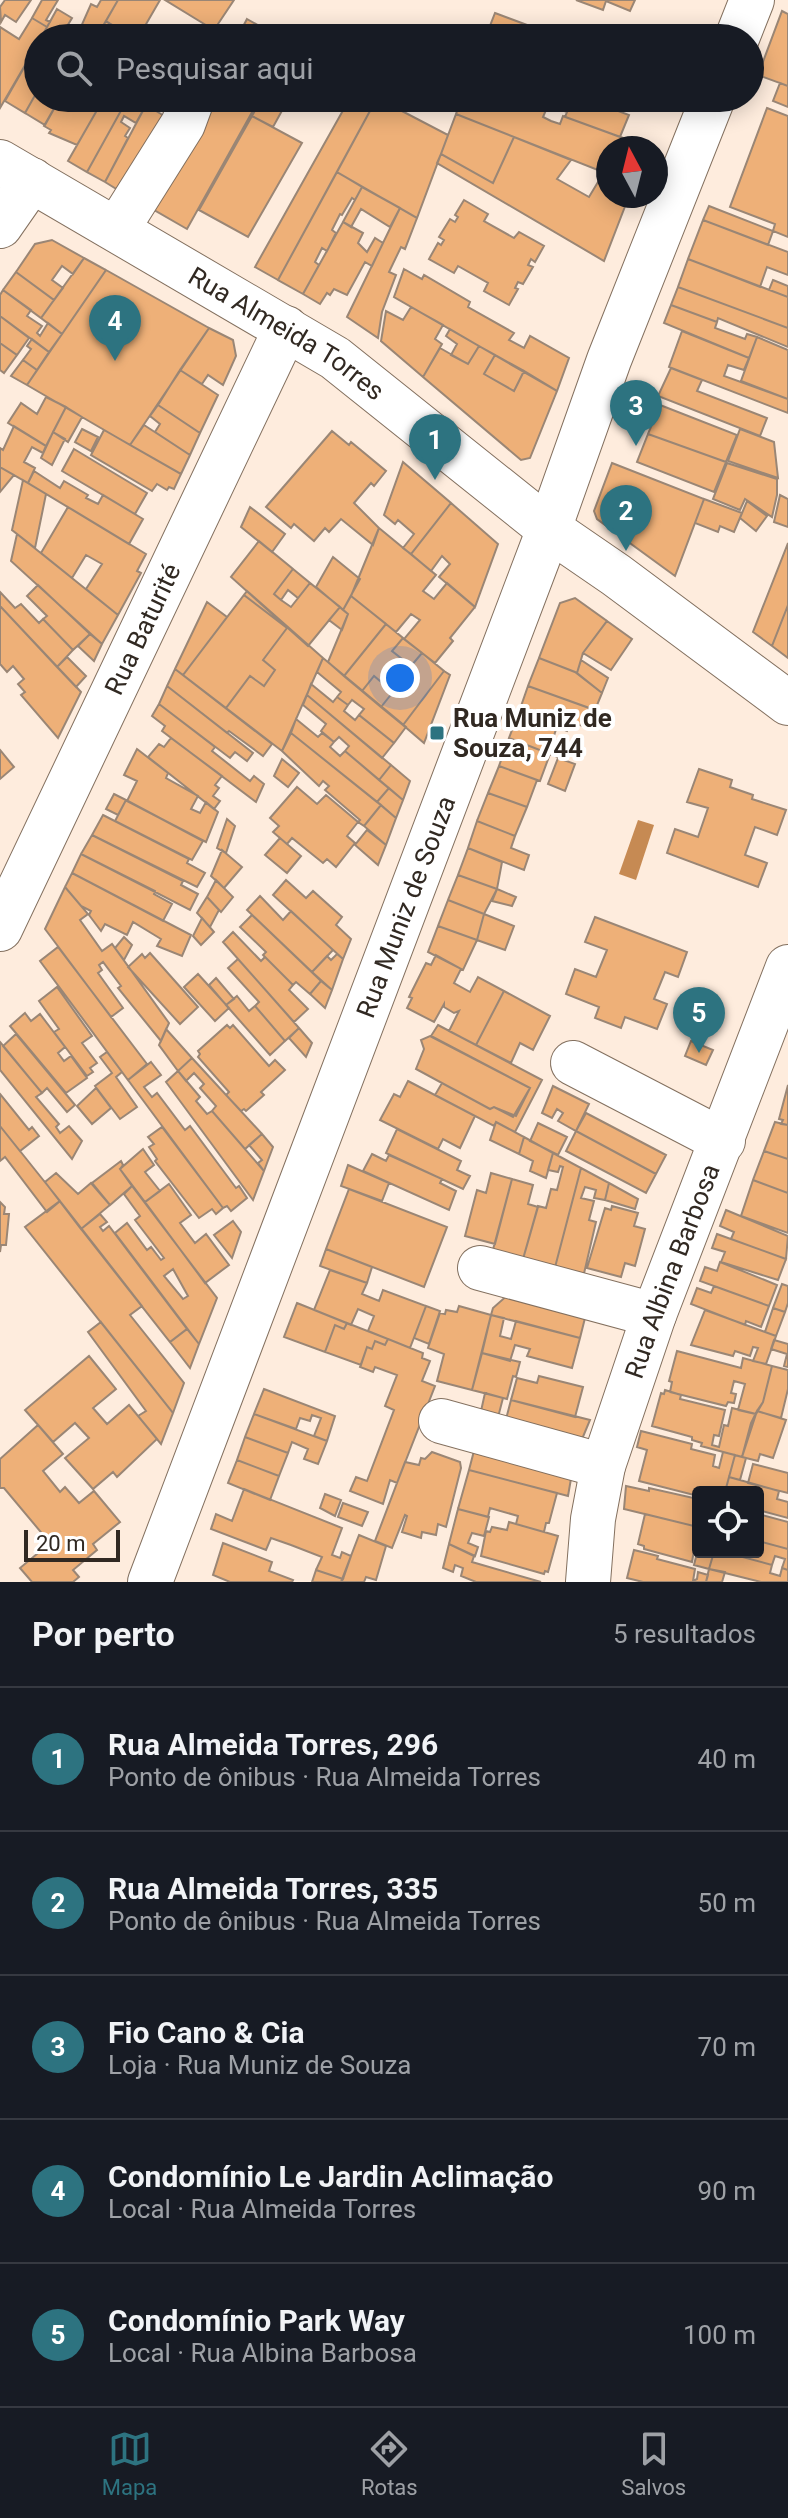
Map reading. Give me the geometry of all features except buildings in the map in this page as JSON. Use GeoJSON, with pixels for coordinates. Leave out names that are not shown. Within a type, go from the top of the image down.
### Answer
{"type":"FeatureCollection","features":[{"type":"Feature","properties":{"kind":"street"},"geometry":{"type":"LineString","coordinates":[[743,24],[752,0]]}},
{"type":"Feature","properties":{"kind":"street"},"geometry":{"type":"LineString","coordinates":[[117,229],[183,124],[187,112]]}},
{"type":"Feature","properties":{"kind":"street","name":"Rua Muniz de Souza"},"geometry":{"type":"LineString","coordinates":[[150,1582],[549,529],[609,360],[707,112]]}},
{"type":"Feature","properties":{"kind":"street"},"geometry":{"type":"LineString","coordinates":[[0,226],[16,171]]}},
{"type":"Feature","properties":{"kind":"street","name":"Rua Almeida Torres"},"geometry":{"type":"LineString","coordinates":[[16,171],[335,358],[549,529],[788,703]]}},
{"type":"Feature","properties":{"kind":"street","name":"Rua Baturité"},"geometry":{"type":"LineString","coordinates":[[0,929],[286,328]]}},
{"type":"Feature","properties":{"kind":"street","name":"Rua Albina Barbosa"},"geometry":{"type":"LineString","coordinates":[[588,1582],[593,1519],[603,1466],[654,1315],[788,967]]}},
{"type":"Feature","properties":{"kind":"street"},"geometry":{"type":"LineString","coordinates":[[573,1063],[723,1141]]}},
{"type":"Feature","properties":{"kind":"street"},"geometry":{"type":"LineString","coordinates":[[480,1268],[654,1315]]}},
{"type":"Feature","properties":{"kind":"street"},"geometry":{"type":"LineString","coordinates":[[441,1421],[603,1466]]}},
{"type":"Feature","properties":{"kind":"shaded area"},"geometry":{"type":"Polygon","coordinates":[[[638,820],[654,825],[636,880],[619,874],[638,820]]]}},
{"type":"Feature","properties":{"kind":"place","name":"Condomínio Le Jardin Aclimação"},"geometry":{"type":"Point","coordinates":[115,361]}},
{"type":"Feature","properties":{"kind":"place","name":"Fio Cano & Cia"},"geometry":{"type":"Point","coordinates":[636,446]}},
{"type":"Feature","properties":{"kind":"place","name":"Rua Almeida Torres, 296"},"geometry":{"type":"Point","coordinates":[435,480]}},
{"type":"Feature","properties":{"kind":"place","name":"Rua Almeida Torres, 335"},"geometry":{"type":"Point","coordinates":[626,551]}},
{"type":"Feature","properties":{"kind":"place","name":"Rua Muniz de Souza, 744"},"geometry":{"type":"Point","coordinates":[437,733]}},
{"type":"Feature","properties":{"kind":"place","name":"Condomínio Park Way"},"geometry":{"type":"Point","coordinates":[699,1053]}}]}
